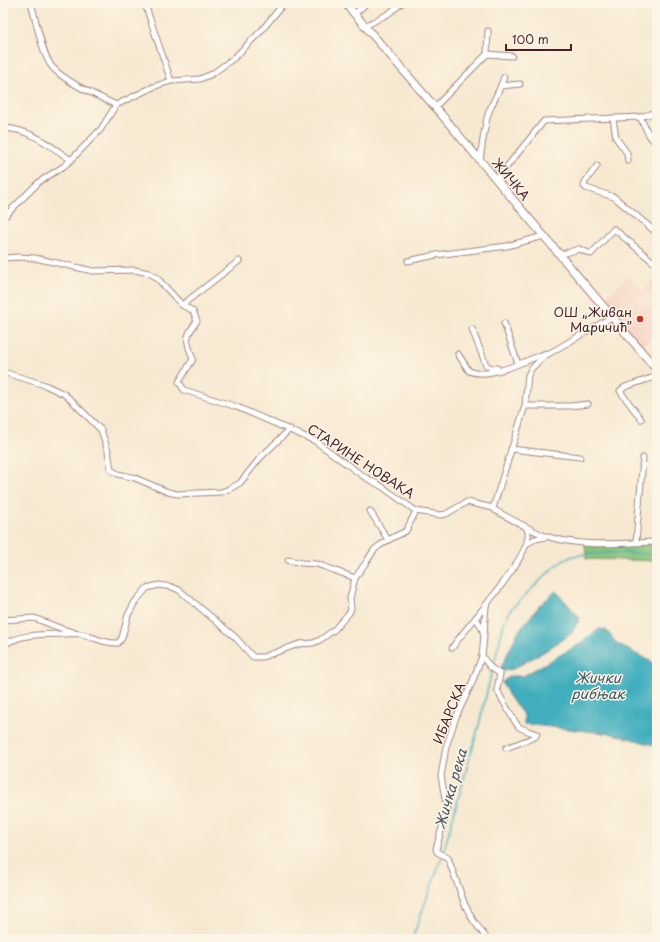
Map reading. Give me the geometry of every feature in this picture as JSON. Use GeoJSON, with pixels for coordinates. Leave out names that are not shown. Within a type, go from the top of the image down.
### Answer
{"type":"FeatureCollection","features":[{"type":"Feature","properties":{"kind":"main road","name":"ЖИЧКА"},"geometry":{"type":"LineString","coordinates":[[345,3],[435,107],[657,370]]}},
{"type":"Feature","properties":{"kind":"street"},"geometry":{"type":"LineString","coordinates":[[31,3],[44,51],[52,66],[68,80],[116,105]]}},
{"type":"Feature","properties":{"kind":"street"},"geometry":{"type":"LineString","coordinates":[[146,3],[146,7],[171,81]]}},
{"type":"Feature","properties":{"kind":"street"},"geometry":{"type":"LineString","coordinates":[[3,218],[38,182],[71,160],[101,129],[116,105],[153,87],[171,81],[200,79],[212,74],[234,58],[262,30],[284,3]]}},
{"type":"Feature","properties":{"kind":"street"},"geometry":{"type":"LineString","coordinates":[[354,14],[367,3]]}},
{"type":"Feature","properties":{"kind":"street"},"geometry":{"type":"LineString","coordinates":[[365,26],[388,14],[402,3]]}},
{"type":"Feature","properties":{"kind":"street"},"geometry":{"type":"LineString","coordinates":[[435,107],[487,54],[488,32]]}},
{"type":"Feature","properties":{"kind":"street"},"geometry":{"type":"LineString","coordinates":[[487,54],[512,56]]}},
{"type":"Feature","properties":{"kind":"street"},"geometry":{"type":"LineString","coordinates":[[480,160],[482,141],[488,115],[504,77]]}},
{"type":"Feature","properties":{"kind":"street"},"geometry":{"type":"LineString","coordinates":[[501,86],[520,84]]}},
{"type":"Feature","properties":{"kind":"street"},"geometry":{"type":"LineString","coordinates":[[496,180],[544,121],[640,117],[657,112]]}},
{"type":"Feature","properties":{"kind":"street"},"geometry":{"type":"LineString","coordinates":[[640,117],[649,135],[657,145]]}},
{"type":"Feature","properties":{"kind":"street"},"geometry":{"type":"LineString","coordinates":[[613,118],[616,138],[627,152],[628,161]]}},
{"type":"Feature","properties":{"kind":"street"},"geometry":{"type":"LineString","coordinates":[[3,128],[18,130],[33,135],[71,160]]}},
{"type":"Feature","properties":{"kind":"street"},"geometry":{"type":"LineString","coordinates":[[597,166],[585,182],[584,186],[614,197],[657,233]]}},
{"type":"Feature","properties":{"kind":"street"},"geometry":{"type":"LineString","coordinates":[[559,255],[579,249],[591,254],[614,229],[657,265]]}},
{"type":"Feature","properties":{"kind":"street"},"geometry":{"type":"LineString","coordinates":[[408,261],[436,255],[507,246],[544,236]]}},
{"type":"Feature","properties":{"kind":"street"},"geometry":{"type":"LineString","coordinates":[[3,258],[35,258],[93,271],[141,271],[156,277],[182,305],[193,311],[197,321],[189,332],[187,342],[194,359],[179,382],[184,390],[237,407],[290,429]]}},
{"type":"Feature","properties":{"kind":"street"},"geometry":{"type":"LineString","coordinates":[[182,305],[239,261]]}},
{"type":"Feature","properties":{"kind":"street"},"geometry":{"type":"LineString","coordinates":[[493,508],[525,406],[528,375],[531,369],[543,357],[612,317]]}},
{"type":"Feature","properties":{"kind":"street"},"geometry":{"type":"LineString","coordinates":[[504,323],[517,361]]}},
{"type":"Feature","properties":{"kind":"street"},"geometry":{"type":"LineString","coordinates":[[472,329],[488,367],[498,368],[529,356],[532,358]]}},
{"type":"Feature","properties":{"kind":"street"},"geometry":{"type":"LineString","coordinates":[[458,354],[469,371],[479,373],[506,368],[554,350]]}},
{"type":"Feature","properties":{"kind":"street","name":"СТАРИНЕ НОВАКА"},"geometry":{"type":"LineString","coordinates":[[3,372],[45,385],[64,394],[100,428],[108,451],[111,470],[118,474],[136,478],[168,492],[177,494],[210,493],[221,492],[229,489],[240,483],[260,458],[290,429],[315,441],[363,476],[381,486],[416,511],[440,515],[446,514],[467,502],[493,508],[496,511],[549,537]]}},
{"type":"Feature","properties":{"kind":"street"},"geometry":{"type":"LineString","coordinates":[[641,419],[620,391],[626,387],[657,376]]}},
{"type":"Feature","properties":{"kind":"street"},"geometry":{"type":"LineString","coordinates":[[525,406],[570,406],[588,404]]}},
{"type":"Feature","properties":{"kind":"street"},"geometry":{"type":"LineString","coordinates":[[511,450],[580,456]]}},
{"type":"Feature","properties":{"kind":"street"},"geometry":{"type":"LineString","coordinates":[[636,542],[643,458]]}},
{"type":"Feature","properties":{"kind":"street"},"geometry":{"type":"LineString","coordinates":[[370,511],[388,540]]}},
{"type":"Feature","properties":{"kind":"street"},"geometry":{"type":"LineString","coordinates":[[3,620],[34,618],[99,641],[118,643],[122,638],[128,615],[135,602],[147,588],[159,585],[172,586],[179,590],[235,637],[253,657],[263,656],[299,644],[314,643],[327,636],[334,630],[349,613],[351,609],[350,598],[355,578],[374,550],[388,540],[406,531],[416,511]]}},
{"type":"Feature","properties":{"kind":"street"},"geometry":{"type":"LineString","coordinates":[[452,648],[458,638],[476,618],[521,558],[528,543],[529,530],[525,526]]}},
{"type":"Feature","properties":{"kind":"street"},"geometry":{"type":"LineString","coordinates":[[528,543],[535,538],[549,537],[585,543],[657,542]]}},
{"type":"Feature","properties":{"kind":"street"},"geometry":{"type":"LineString","coordinates":[[288,560],[317,564],[355,578]]}},
{"type":"Feature","properties":{"kind":"street","name":"ИБАРСКА"},"geometry":{"type":"LineString","coordinates":[[486,605],[482,656],[472,683],[456,717],[446,747],[441,776],[446,810],[436,851],[449,860],[465,905],[473,920],[487,939]]}},
{"type":"Feature","properties":{"kind":"street","name":"ИБАРСКА"},"geometry":{"type":"LineString","coordinates":[[476,618],[482,628],[484,636]]}},
{"type":"Feature","properties":{"kind":"street"},"geometry":{"type":"LineString","coordinates":[[3,645],[15,638],[25,636],[43,634],[81,634]]}},
{"type":"Feature","properties":{"kind":"street"},"geometry":{"type":"LineString","coordinates":[[482,656],[490,667],[500,674],[497,686],[498,691],[516,724],[519,727],[536,734],[535,737],[506,748]]}},
{"type":"Feature","properties":{"kind":"shaded area"},"geometry":{"type":"Polygon","coordinates":[[[629,276],[642,291],[657,277],[657,333],[639,349],[600,302],[629,276]]]}},
{"type":"Feature","properties":{"kind":"green space"},"geometry":{"type":"Polygon","coordinates":[[[657,542],[657,561],[586,559],[585,543],[657,542]]]}},
{"type":"Feature","properties":{"kind":"water","name":"Жички рибњак"},"geometry":{"type":"Polygon","coordinates":[[[556,591],[580,618],[572,633],[547,650],[513,669],[499,672],[518,632],[540,605],[556,591]]]}},
{"type":"Feature","properties":{"kind":"water","name":"Жички рибњак"},"geometry":{"type":"Polygon","coordinates":[[[599,629],[606,630],[617,644],[652,662],[657,668],[657,746],[613,734],[524,724],[524,716],[509,696],[502,682],[511,676],[523,676],[578,645],[599,629]]]}},
{"type":"Feature","properties":{"kind":"waterway"},"geometry":{"type":"LineString","coordinates":[[493,668],[504,623],[511,609],[552,569],[564,560],[573,556],[586,554],[657,554]]}},
{"type":"Feature","properties":{"kind":"waterway","name":"Жичка река"},"geometry":{"type":"LineString","coordinates":[[443,853],[479,725],[492,671]]}},
{"type":"Feature","properties":{"kind":"waterway","name":"Жичка река"},"geometry":{"type":"LineString","coordinates":[[412,939],[442,857]]}},
{"type":"Feature","properties":{"kind":"place","name":"ОШ „Живан Маричић”"},"geometry":{"type":"Point","coordinates":[640,319]}}]}
